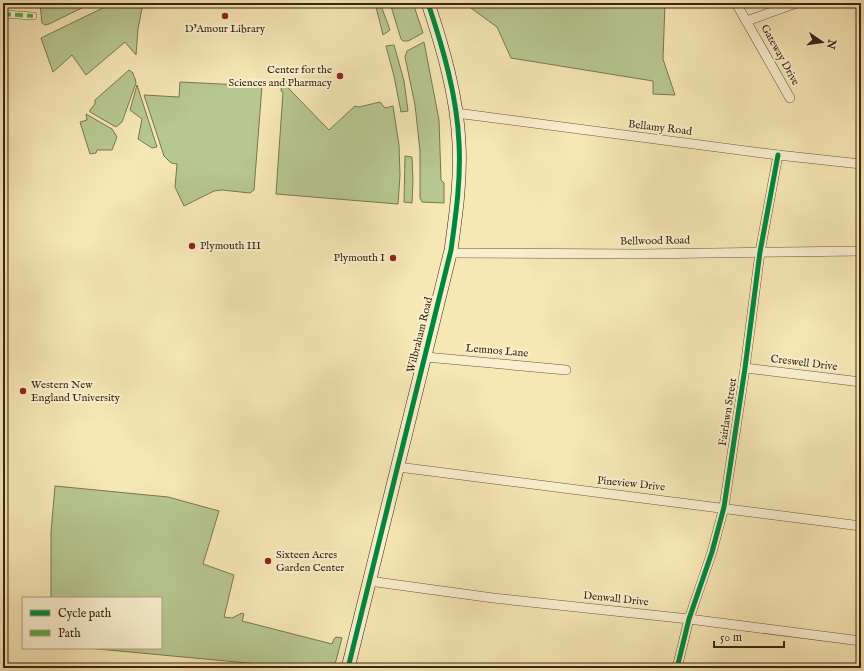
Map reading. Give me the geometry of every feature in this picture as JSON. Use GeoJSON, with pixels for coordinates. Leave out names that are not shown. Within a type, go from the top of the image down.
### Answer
{"type":"FeatureCollection","features":[{"type":"Feature","properties":{"kind":"main road","name":"Wilbraham Road"},"geometry":{"type":"LineString","coordinates":[[348,668],[426,357],[450,253],[455,221],[459,181],[459,145],[456,113],[438,34],[428,3]]}},
{"type":"Feature","properties":{"kind":"street","name":"Gateway Drive"},"geometry":{"type":"LineString","coordinates":[[736,3],[790,98]]}},
{"type":"Feature","properties":{"kind":"street"},"geometry":{"type":"LineString","coordinates":[[747,22],[796,3]]}},
{"type":"Feature","properties":{"kind":"street"},"geometry":{"type":"LineString","coordinates":[[3,14],[33,16]]}},
{"type":"Feature","properties":{"kind":"street","name":"Bellamy Road"},"geometry":{"type":"LineString","coordinates":[[456,113],[778,155],[861,164]]}},
{"type":"Feature","properties":{"kind":"street","name":"Fairlawn Street"},"geometry":{"type":"LineString","coordinates":[[677,668],[689,619],[712,552],[724,507],[745,368],[760,252],[778,155]]}},
{"type":"Feature","properties":{"kind":"street","name":"Bellwood Road"},"geometry":{"type":"LineString","coordinates":[[450,253],[640,254],[861,251]]}},
{"type":"Feature","properties":{"kind":"street","name":"Lemnos Lane"},"geometry":{"type":"LineString","coordinates":[[426,357],[566,370]]}},
{"type":"Feature","properties":{"kind":"street","name":"Creswell Drive"},"geometry":{"type":"LineString","coordinates":[[745,368],[861,382]]}},
{"type":"Feature","properties":{"kind":"street","name":"Pineview Drive"},"geometry":{"type":"LineString","coordinates":[[398,467],[724,507],[861,526]]}},
{"type":"Feature","properties":{"kind":"street","name":"Denwall Drive"},"geometry":{"type":"LineString","coordinates":[[369,581],[493,598],[689,619],[861,641]]}},
{"type":"Feature","properties":{"kind":"green space"},"geometry":{"type":"Polygon","coordinates":[[[40,3],[92,3],[45,25],[42,23],[40,3]]]}},
{"type":"Feature","properties":{"kind":"green space"},"geometry":{"type":"Polygon","coordinates":[[[113,3],[143,3],[138,29],[136,55],[125,42],[86,75],[72,55],[53,72],[41,38],[113,3]]]}},
{"type":"Feature","properties":{"kind":"green space"},"geometry":{"type":"Polygon","coordinates":[[[375,3],[380,3],[390,30],[383,35],[375,3]]]}},
{"type":"Feature","properties":{"kind":"green space"},"geometry":{"type":"Polygon","coordinates":[[[390,3],[413,3],[423,33],[408,41],[403,41],[401,39],[390,3]]]}},
{"type":"Feature","properties":{"kind":"green space"},"geometry":{"type":"Polygon","coordinates":[[[464,3],[665,3],[663,59],[675,95],[653,94],[653,81],[511,58],[497,27],[464,3]]]}},
{"type":"Feature","properties":{"kind":"green space"},"geometry":{"type":"Polygon","coordinates":[[[424,42],[439,120],[441,180],[444,183],[444,203],[422,202],[420,198],[420,151],[415,105],[405,57],[407,51],[424,42]]]}},
{"type":"Feature","properties":{"kind":"green space"},"geometry":{"type":"Polygon","coordinates":[[[394,45],[404,81],[408,111],[401,112],[386,46],[394,45]]]}},
{"type":"Feature","properties":{"kind":"green space"},"geometry":{"type":"Polygon","coordinates":[[[129,70],[133,73],[136,83],[122,122],[116,127],[90,112],[90,110],[95,104],[95,100],[129,70]]]}},
{"type":"Feature","properties":{"kind":"green space"},"geometry":{"type":"Polygon","coordinates":[[[282,78],[286,79],[286,85],[329,130],[355,106],[359,107],[380,102],[385,108],[393,106],[399,145],[400,175],[398,204],[276,194],[283,92],[281,91],[282,78]]]}},
{"type":"Feature","properties":{"kind":"green space"},"geometry":{"type":"Polygon","coordinates":[[[180,82],[262,86],[254,190],[250,193],[222,190],[214,191],[184,206],[175,187],[177,164],[171,163],[164,156],[144,95],[179,97],[180,82]]]}},
{"type":"Feature","properties":{"kind":"green space"},"geometry":{"type":"Polygon","coordinates":[[[137,85],[157,147],[152,148],[138,139],[142,119],[130,110],[137,85]]]}},
{"type":"Feature","properties":{"kind":"green space"},"geometry":{"type":"Polygon","coordinates":[[[86,114],[112,129],[117,137],[112,150],[97,150],[96,153],[90,154],[80,122],[87,120],[86,114]]]}},
{"type":"Feature","properties":{"kind":"green space"},"geometry":{"type":"Polygon","coordinates":[[[405,156],[412,157],[412,203],[404,202],[405,156]]]}},
{"type":"Feature","properties":{"kind":"green space"},"geometry":{"type":"Polygon","coordinates":[[[55,486],[168,497],[219,511],[203,564],[234,575],[224,617],[232,618],[242,613],[244,614],[242,621],[332,644],[336,637],[342,638],[334,668],[301,668],[98,649],[162,649],[162,597],[51,597],[51,532],[55,486]]]}},
{"type":"Feature","properties":{"kind":"marked path"},"geometry":{"type":"LineString","coordinates":[[3,14],[33,16]]}},
{"type":"Feature","properties":{"kind":"cycle path"},"geometry":{"type":"LineString","coordinates":[[348,668],[451,250],[456,210],[459,183],[458,125],[444,55],[428,3]]}},
{"type":"Feature","properties":{"kind":"cycle path"},"geometry":{"type":"LineString","coordinates":[[677,668],[689,619],[712,552],[724,507],[745,368],[760,252],[778,155]]}},
{"type":"Feature","properties":{"kind":"place","name":"D’Amour Library"},"geometry":{"type":"Point","coordinates":[225,16]}},
{"type":"Feature","properties":{"kind":"place","name":"Center for the Sciences and Pharmacy"},"geometry":{"type":"Point","coordinates":[340,76]}},
{"type":"Feature","properties":{"kind":"place","name":"Plymouth III"},"geometry":{"type":"Point","coordinates":[192,246]}},
{"type":"Feature","properties":{"kind":"place","name":"Plymouth I"},"geometry":{"type":"Point","coordinates":[393,258]}},
{"type":"Feature","properties":{"kind":"place","name":"Western New England University"},"geometry":{"type":"Point","coordinates":[23,391]}},
{"type":"Feature","properties":{"kind":"place","name":"Sixteen Acres Garden Center"},"geometry":{"type":"Point","coordinates":[268,561]}}]}
